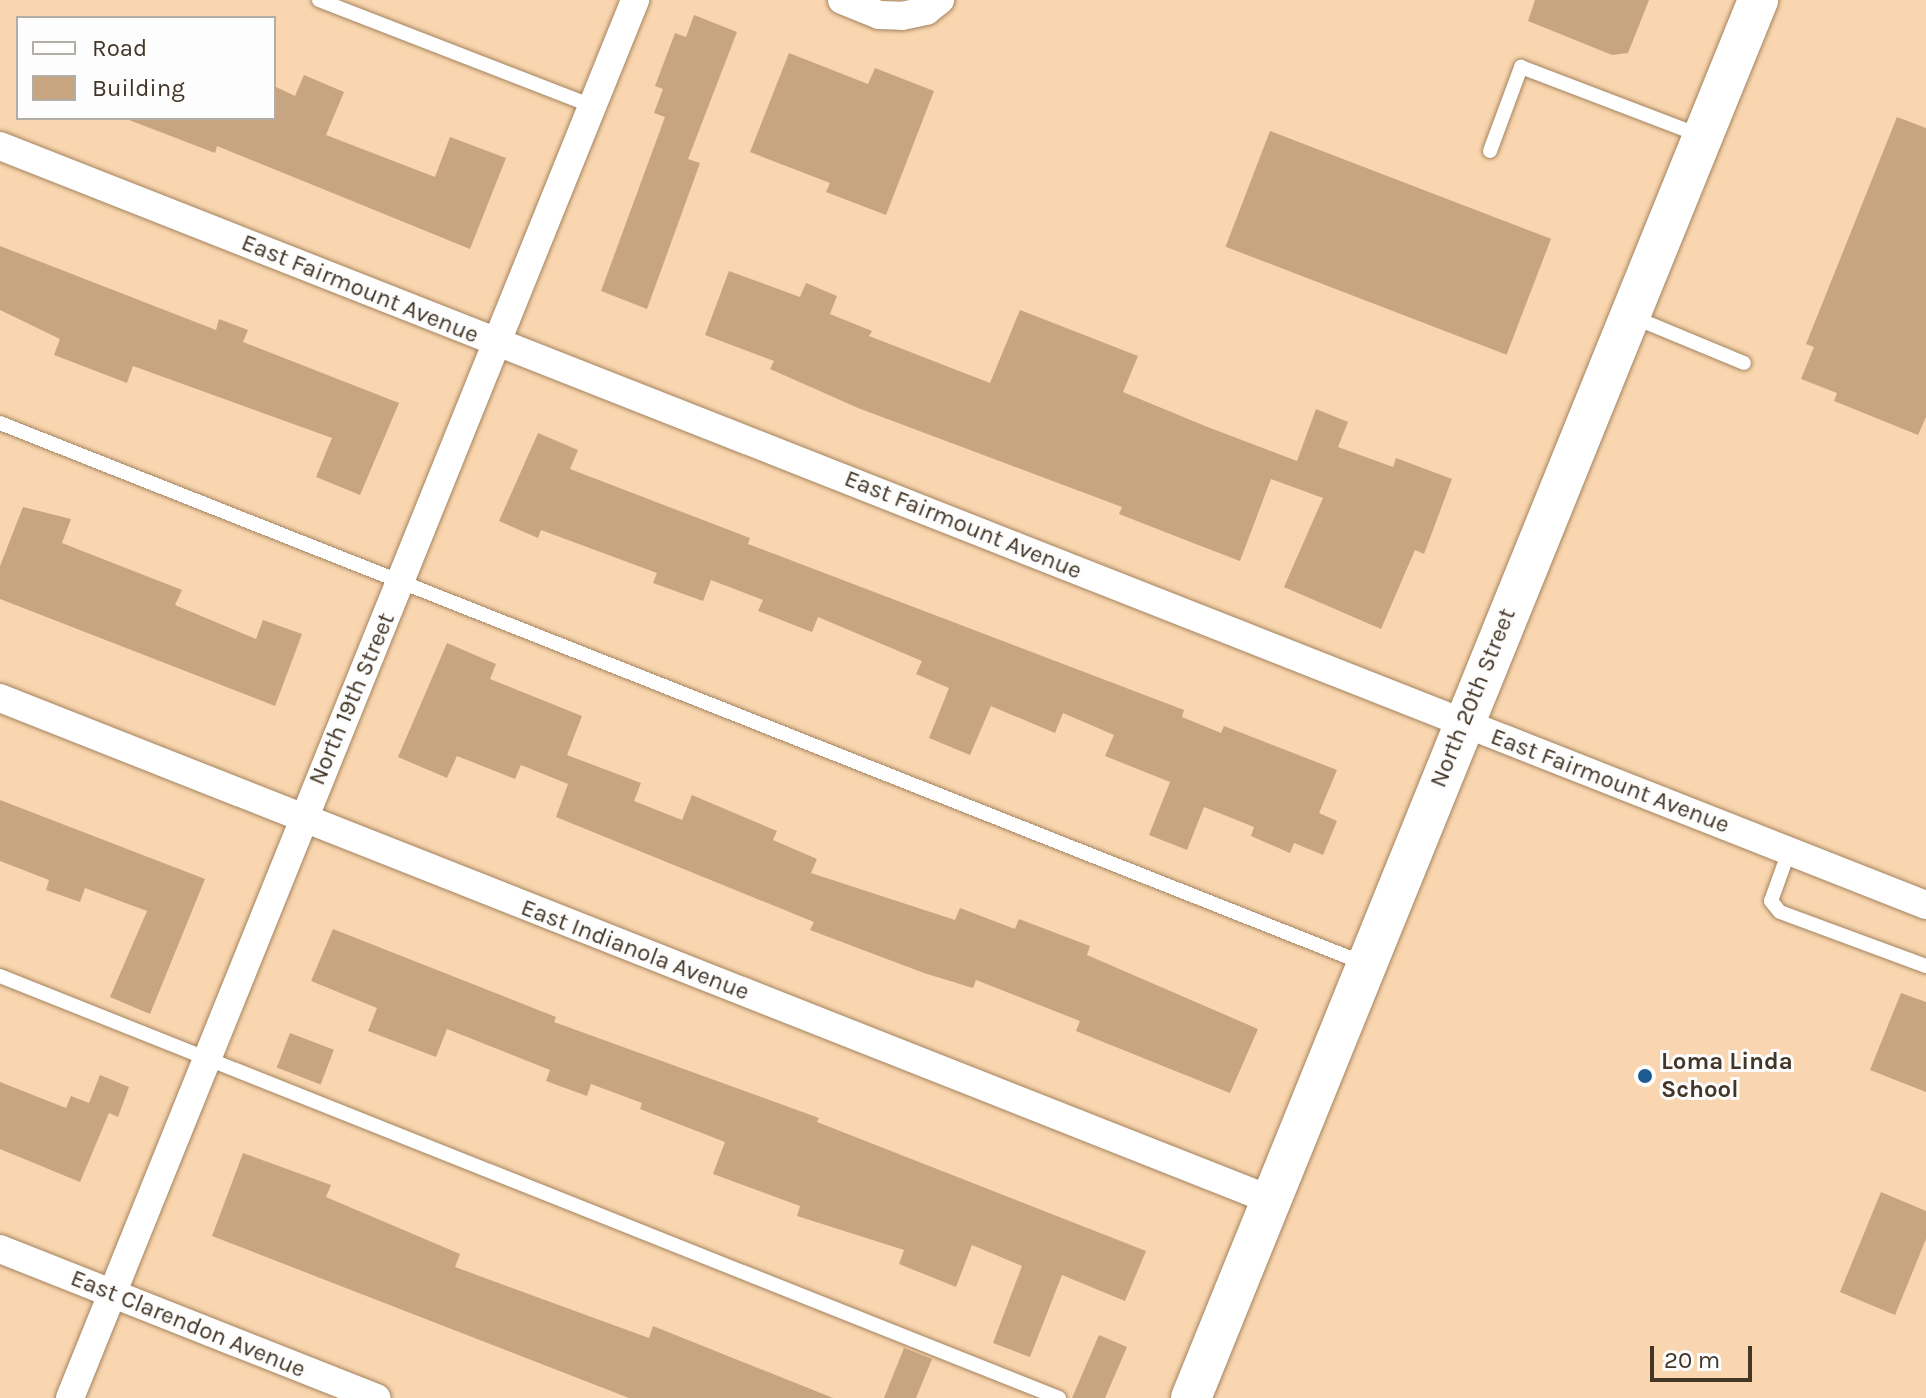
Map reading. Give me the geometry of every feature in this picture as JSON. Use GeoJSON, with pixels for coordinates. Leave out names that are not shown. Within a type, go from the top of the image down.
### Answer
{"type":"FeatureCollection","features":[{"type":"Feature","properties":{"kind":"street","name":"North 19th Street"},"geometry":{"type":"LineString","coordinates":[[70,1398],[635,0]]}},
{"type":"Feature","properties":{"kind":"street"},"geometry":{"type":"LineString","coordinates":[[842,0],[879,15],[902,16],[926,11],[940,0]]}},
{"type":"Feature","properties":{"kind":"street","name":"North 20th Street"},"geometry":{"type":"LineString","coordinates":[[1191,1398],[1462,723],[1758,0]]}},
{"type":"Feature","properties":{"kind":"street","name":"East Fairmount Avenue"},"geometry":{"type":"LineString","coordinates":[[0,146],[1926,905]]}},
{"type":"Feature","properties":{"kind":"street","name":"East Indianola Avenue"},"geometry":{"type":"LineString","coordinates":[[0,698],[1271,1200]]}},
{"type":"Feature","properties":{"kind":"street","name":"East Clarendon Avenue"},"geometry":{"type":"LineString","coordinates":[[0,1249],[377,1398]]}},
{"type":"Feature","properties":{"kind":"lane"},"geometry":{"type":"LineString","coordinates":[[319,0],[592,106]]}},
{"type":"Feature","properties":{"kind":"lane"},"geometry":{"type":"LineString","coordinates":[[1490,151],[1521,67],[1703,136]]}},
{"type":"Feature","properties":{"kind":"lane"},"geometry":{"type":"LineString","coordinates":[[1630,315],[1744,363]]}},
{"type":"Feature","properties":{"kind":"lane"},"geometry":{"type":"LineString","coordinates":[[0,423],[401,579],[1366,964]]}},
{"type":"Feature","properties":{"kind":"lane"},"geometry":{"type":"LineString","coordinates":[[1789,851],[1771,901],[1780,912],[1926,966]]}},
{"type":"Feature","properties":{"kind":"lane"},"geometry":{"type":"LineString","coordinates":[[0,976],[1059,1398]]}},
{"type":"Feature","properties":{"kind":"building"},"geometry":{"type":"Polygon","coordinates":[[[1535,0],[1649,0],[1628,53],[1612,55],[1528,21],[1535,0]]]}},
{"type":"Feature","properties":{"kind":"building"},"geometry":{"type":"Polygon","coordinates":[[[694,15],[737,32],[688,159],[700,163],[647,309],[601,291],[665,117],[654,113],[663,89],[655,86],[675,33],[686,37],[694,15]]]}},
{"type":"Feature","properties":{"kind":"building"},"geometry":{"type":"Polygon","coordinates":[[[789,53],[868,84],[875,68],[934,91],[886,215],[826,192],[830,183],[750,152],[789,53]]]}},
{"type":"Feature","properties":{"kind":"building"},"geometry":{"type":"Polygon","coordinates":[[[304,75],[344,92],[326,135],[435,177],[450,137],[506,158],[470,249],[217,146],[215,153],[129,120],[276,120],[276,87],[295,96],[304,75]]]}},
{"type":"Feature","properties":{"kind":"building"},"geometry":{"type":"Polygon","coordinates":[[[1897,117],[1926,128],[1926,417],[1918,435],[1834,401],[1837,393],[1801,379],[1814,347],[1806,344],[1897,117]]]}},
{"type":"Feature","properties":{"kind":"building"},"geometry":{"type":"Polygon","coordinates":[[[1270,131],[1551,239],[1507,355],[1226,247],[1270,131]]]}},
{"type":"Feature","properties":{"kind":"building"},"geometry":{"type":"Polygon","coordinates":[[[0,246],[216,330],[219,319],[248,330],[243,342],[399,403],[360,495],[316,477],[332,438],[133,366],[127,383],[54,355],[60,339],[0,310],[0,246]]]}},
{"type":"Feature","properties":{"kind":"building"},"geometry":{"type":"Polygon","coordinates":[[[729,271],[800,297],[806,283],[837,296],[830,314],[872,331],[869,336],[990,383],[1020,310],[1138,356],[1123,392],[1205,426],[1297,461],[1316,409],[1348,422],[1338,447],[1393,467],[1396,458],[1452,479],[1424,554],[1415,550],[1381,629],[1284,587],[1323,498],[1271,479],[1240,561],[1119,514],[1122,507],[858,408],[770,369],[774,361],[705,335],[729,271]]]}},
{"type":"Feature","properties":{"kind":"building"},"geometry":{"type":"Polygon","coordinates":[[[538,433],[578,450],[570,469],[750,538],[748,544],[1184,710],[1182,717],[1221,733],[1224,726],[1337,770],[1319,813],[1337,821],[1323,855],[1294,843],[1290,853],[1251,836],[1254,827],[1204,807],[1187,850],[1149,835],[1170,782],[1105,756],[1114,735],[1063,713],[1055,733],[991,706],[970,755],[929,738],[949,688],[916,674],[922,661],[818,617],[812,632],[758,611],[763,600],[711,580],[703,601],[653,583],[657,573],[541,530],[538,538],[499,521],[538,433]]]}},
{"type":"Feature","properties":{"kind":"building"},"geometry":{"type":"Polygon","coordinates":[[[23,507],[71,519],[62,543],[182,590],[175,605],[256,639],[263,620],[302,634],[275,706],[0,599],[0,566],[23,507]]]}},
{"type":"Feature","properties":{"kind":"building"},"geometry":{"type":"Polygon","coordinates":[[[447,643],[496,664],[490,679],[582,716],[567,755],[641,783],[634,801],[682,820],[692,795],[777,831],[773,840],[817,859],[811,873],[955,920],[960,908],[1015,929],[1019,919],[1090,946],[1087,955],[1258,1029],[1230,1093],[1076,1031],[1080,1021],[976,980],[973,988],[810,930],[814,922],[556,817],[568,784],[521,765],[515,779],[457,756],[447,778],[398,757],[447,643]]]}},
{"type":"Feature","properties":{"kind":"building"},"geometry":{"type":"Polygon","coordinates":[[[0,800],[205,879],[150,1014],[110,997],[147,911],[85,888],[80,902],[46,890],[49,880],[0,861],[0,800]]]}},
{"type":"Feature","properties":{"kind":"building"},"geometry":{"type":"Polygon","coordinates":[[[333,929],[556,1017],[554,1022],[819,1118],[817,1122],[1146,1251],[1125,1301],[1062,1275],[1030,1357],[993,1343],[1022,1266],[972,1245],[956,1287],[899,1264],[904,1250],[797,1216],[800,1206],[713,1174],[725,1142],[640,1109],[642,1103],[591,1084],[587,1096],[546,1081],[550,1070],[447,1029],[436,1057],[368,1031],[377,1008],[311,981],[333,929]]]}},
{"type":"Feature","properties":{"kind":"building"},"geometry":{"type":"Polygon","coordinates":[[[1901,993],[1926,1002],[1926,1092],[1870,1070],[1901,993]]]}},
{"type":"Feature","properties":{"kind":"building"},"geometry":{"type":"Polygon","coordinates":[[[290,1033],[334,1050],[321,1084],[277,1068],[290,1033]]]}},
{"type":"Feature","properties":{"kind":"building"},"geometry":{"type":"Polygon","coordinates":[[[100,1075],[129,1087],[118,1117],[109,1113],[80,1182],[0,1149],[0,1082],[66,1108],[71,1096],[89,1103],[100,1075]]]}},
{"type":"Feature","properties":{"kind":"building"},"geometry":{"type":"Polygon","coordinates":[[[243,1153],[331,1185],[326,1197],[460,1254],[455,1267],[649,1338],[653,1326],[833,1398],[629,1398],[212,1236],[243,1153]]]}},
{"type":"Feature","properties":{"kind":"building"},"geometry":{"type":"Polygon","coordinates":[[[1881,1192],[1926,1211],[1926,1239],[1895,1315],[1840,1292],[1881,1192]]]}},
{"type":"Feature","properties":{"kind":"building"},"geometry":{"type":"Polygon","coordinates":[[[1099,1335],[1127,1347],[1105,1398],[1072,1398],[1099,1335]]]}},
{"type":"Feature","properties":{"kind":"building"},"geometry":{"type":"Polygon","coordinates":[[[904,1348],[932,1359],[916,1398],[884,1398],[904,1348]]]}},
{"type":"Feature","properties":{"kind":"place","name":"Loma Linda School"},"geometry":{"type":"Point","coordinates":[1645,1076]}}]}
